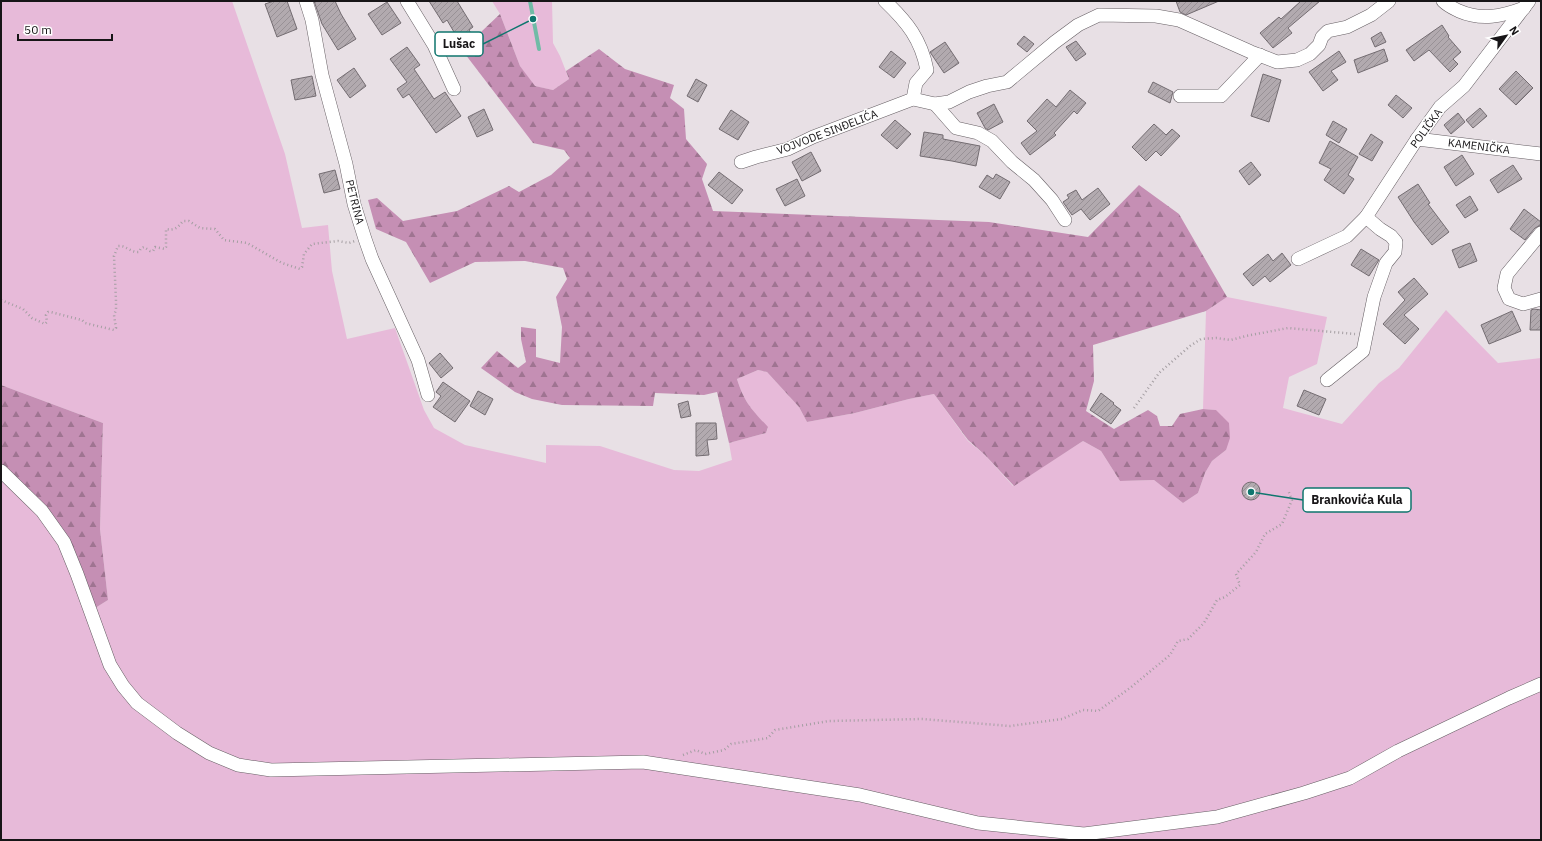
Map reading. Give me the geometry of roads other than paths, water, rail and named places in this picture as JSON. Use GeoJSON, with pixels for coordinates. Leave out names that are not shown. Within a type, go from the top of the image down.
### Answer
{"type":"FeatureCollection","features":[{"type":"Feature","properties":{"kind":"street","name":"PETRINA"},"geometry":{"type":"LineString","coordinates":[[306,1],[312,20],[322,75],[346,164],[354,204],[372,259],[418,360],[428,395]]}},
{"type":"Feature","properties":{"kind":"street"},"geometry":{"type":"LineString","coordinates":[[407,1],[434,45],[454,89]]}},
{"type":"Feature","properties":{"kind":"street"},"geometry":{"type":"LineString","coordinates":[[885,1],[917,37],[925,58],[927,70],[916,83],[913,99],[935,104],[949,102],[975,90],[1007,82],[1055,42],[1078,25],[1099,14],[1156,16],[1179,20],[1277,62],[1297,60],[1310,54],[1319,45],[1322,37],[1328,31],[1347,27],[1371,15],[1389,1]]}},
{"type":"Feature","properties":{"kind":"street"},"geometry":{"type":"LineString","coordinates":[[1444,1],[1448,6],[1470,16],[1485,18],[1504,15],[1527,5]]}},
{"type":"Feature","properties":{"kind":"street","name":"POLIČKA"},"geometry":{"type":"LineString","coordinates":[[1298,259],[1347,236],[1366,217],[1417,139],[1440,107],[1464,86],[1527,5]]}},
{"type":"Feature","properties":{"kind":"street"},"geometry":{"type":"LineString","coordinates":[[1180,96],[1221,96],[1260,55]]}},
{"type":"Feature","properties":{"kind":"street","name":"VOJVODE SINĐELIĆA"},"geometry":{"type":"LineString","coordinates":[[741,162],[788,149],[813,137],[913,99]]}},
{"type":"Feature","properties":{"kind":"street"},"geometry":{"type":"LineString","coordinates":[[935,104],[956,128],[978,133],[992,140],[1012,162],[1034,180],[1052,200],[1064,220]]}},
{"type":"Feature","properties":{"kind":"street","name":"KAMENIČKA"},"geometry":{"type":"LineString","coordinates":[[1417,139],[1541,154]]}},
{"type":"Feature","properties":{"kind":"street"},"geometry":{"type":"LineString","coordinates":[[1327,380],[1363,352],[1374,297],[1386,262],[1395,252],[1396,242],[1391,236],[1366,217]]}},
{"type":"Feature","properties":{"kind":"street"},"geometry":{"type":"LineString","coordinates":[[1541,233],[1507,274],[1504,288],[1509,298],[1523,304],[1541,299]]}},
{"type":"Feature","properties":{"kind":"street"},"geometry":{"type":"LineString","coordinates":[[1,471],[42,511],[64,542],[110,665],[123,686],[137,703],[177,733],[209,753],[238,765],[271,770],[643,762],[860,795],[978,823],[1084,834],[1217,816],[1304,793],[1350,778],[1398,750],[1541,684]]}},
{"type":"Feature","properties":{"kind":"waterway"},"geometry":{"type":"LineString","coordinates":[[530,1],[539,49]]}},
{"type":"Feature","properties":{"kind":"place","name":"Lušac"},"geometry":{"type":"Point","coordinates":[533,19]}},
{"type":"Feature","properties":{"kind":"place","name":"Brankovića Kula"},"geometry":{"type":"Point","coordinates":[1251,492]}}]}
